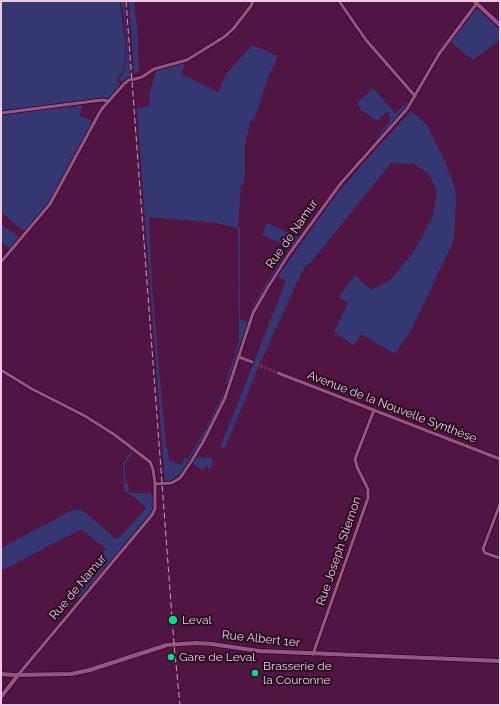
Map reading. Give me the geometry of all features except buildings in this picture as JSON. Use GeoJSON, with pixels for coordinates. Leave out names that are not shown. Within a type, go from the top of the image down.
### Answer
{"type":"FeatureCollection","features":[{"type":"Feature","properties":{"kind":"street"},"geometry":{"type":"LineString","coordinates":[[1,262],[53,199],[98,115],[108,101],[124,84],[129,80],[142,77],[154,68],[187,60],[224,37],[233,29],[251,6],[253,1]]}},
{"type":"Feature","properties":{"kind":"street"},"geometry":{"type":"LineString","coordinates":[[339,1],[366,40],[415,96]]}},
{"type":"Feature","properties":{"kind":"street"},"geometry":{"type":"LineString","coordinates":[[475,2],[500,25]]}},
{"type":"Feature","properties":{"kind":"street","name":"Rue de Namur"},"geometry":{"type":"LineString","coordinates":[[155,484],[170,483],[180,478],[191,462],[203,442],[225,398],[253,313],[268,287],[283,263],[341,183],[410,106],[445,46],[475,2]]}},
{"type":"Feature","properties":{"kind":"street"},"geometry":{"type":"LineString","coordinates":[[1,113],[102,100],[108,101]]}},
{"type":"Feature","properties":{"kind":"street"},"geometry":{"type":"LineString","coordinates":[[239,357],[252,362]]}},
{"type":"Feature","properties":{"kind":"street","name":"Rue de Namur"},"geometry":{"type":"LineString","coordinates":[[1,370],[32,389],[85,416],[115,435],[150,462],[153,469],[155,484],[155,509],[152,515],[1,697]]}},
{"type":"Feature","properties":{"kind":"street","name":"Avenue de la Nouvelle Synthèse"},"geometry":{"type":"LineString","coordinates":[[278,373],[500,459]]}},
{"type":"Feature","properties":{"kind":"street","name":"Rue Joseph Stiernon"},"geometry":{"type":"LineString","coordinates":[[313,654],[368,498],[368,489],[357,467],[355,459],[374,410]]}},
{"type":"Feature","properties":{"kind":"street"},"geometry":{"type":"LineString","coordinates":[[500,507],[483,549],[485,553],[500,558]]}},
{"type":"Feature","properties":{"kind":"street","name":"Rue Albert 1er"},"geometry":{"type":"LineString","coordinates":[[1,674],[71,674],[90,670],[168,645],[204,643],[259,651],[500,661]]}},
{"type":"Feature","properties":{"kind":"shaded area"},"geometry":{"type":"Polygon","coordinates":[[[1,1],[120,1],[126,52],[123,70],[117,80],[120,84],[118,88],[109,98],[1,111],[1,1]]]}},
{"type":"Feature","properties":{"kind":"shaded area"},"geometry":{"type":"Polygon","coordinates":[[[121,1],[124,1],[131,78],[126,78],[121,82],[120,79],[125,67],[127,52],[121,1]]]}},
{"type":"Feature","properties":{"kind":"shaded area"},"geometry":{"type":"Polygon","coordinates":[[[129,1],[134,1],[138,35],[139,71],[134,74],[129,1]]]}},
{"type":"Feature","properties":{"kind":"shaded area"},"geometry":{"type":"Polygon","coordinates":[[[476,9],[478,9],[500,30],[500,40],[473,60],[451,42],[476,9]]]}},
{"type":"Feature","properties":{"kind":"shaded area"},"geometry":{"type":"Polygon","coordinates":[[[252,45],[278,56],[268,78],[253,121],[251,120],[245,144],[245,175],[243,185],[241,185],[238,228],[216,223],[149,217],[152,285],[165,437],[169,460],[180,465],[185,457],[188,459],[205,430],[225,390],[226,391],[202,443],[182,473],[169,483],[165,482],[137,108],[150,106],[149,95],[157,69],[185,62],[181,74],[218,92],[226,74],[252,45]]]}},
{"type":"Feature","properties":{"kind":"shaded area"},"geometry":{"type":"Polygon","coordinates":[[[373,88],[395,113],[411,99],[411,102],[407,108],[377,141],[376,139],[390,121],[389,113],[387,112],[377,121],[360,109],[358,104],[358,102],[373,88]]]}},
{"type":"Feature","properties":{"kind":"shaded area"},"geometry":{"type":"Polygon","coordinates":[[[82,104],[80,116],[94,122],[49,204],[25,232],[1,212],[1,114],[82,104]]]}},
{"type":"Feature","properties":{"kind":"shaded area"},"geometry":{"type":"Polygon","coordinates":[[[411,111],[427,125],[443,157],[455,189],[456,202],[454,238],[452,245],[410,332],[395,354],[361,334],[354,345],[334,332],[348,303],[339,297],[355,275],[371,290],[389,281],[413,253],[432,218],[437,192],[429,174],[414,164],[391,163],[311,262],[305,267],[258,368],[225,448],[220,448],[286,281],[278,276],[333,199],[411,111]]]}},
{"type":"Feature","properties":{"kind":"shaded area"},"geometry":{"type":"Polygon","coordinates":[[[267,223],[300,238],[265,289],[253,310],[237,353],[238,355],[229,383],[227,384],[225,383],[239,341],[238,228],[240,228],[240,319],[247,322],[264,286],[290,247],[262,235],[267,223]]]}},
{"type":"Feature","properties":{"kind":"shaded area"},"geometry":{"type":"Polygon","coordinates":[[[1,224],[20,238],[11,249],[1,242],[1,224]]]}},
{"type":"Feature","properties":{"kind":"shaded area"},"geometry":{"type":"Polygon","coordinates":[[[131,449],[133,452],[125,463],[125,483],[128,483],[129,493],[151,493],[154,508],[148,518],[82,596],[79,597],[73,593],[106,549],[81,529],[1,571],[1,548],[73,510],[81,509],[116,539],[119,538],[146,508],[124,490],[123,463],[131,452],[131,449]]]}},
{"type":"Feature","properties":{"kind":"shaded area"},"geometry":{"type":"Polygon","coordinates":[[[197,457],[207,457],[213,459],[213,463],[209,472],[210,469],[207,466],[202,470],[192,463],[197,457]]]}},
{"type":"Feature","properties":{"kind":"tunnel"},"geometry":{"type":"LineString","coordinates":[[252,362],[278,373]]}},
{"type":"Feature","properties":{"kind":"railway"},"geometry":{"type":"LineString","coordinates":[[126,1],[174,644],[180,705]]}},
{"type":"Feature","properties":{"kind":"place","name":"Leval"},"geometry":{"type":"Point","coordinates":[173,620]}},
{"type":"Feature","properties":{"kind":"place","name":"Gare de Leval"},"geometry":{"type":"Point","coordinates":[171,657]}},
{"type":"Feature","properties":{"kind":"place","name":"Brasserie de la Couronne"},"geometry":{"type":"Point","coordinates":[255,673]}}]}
